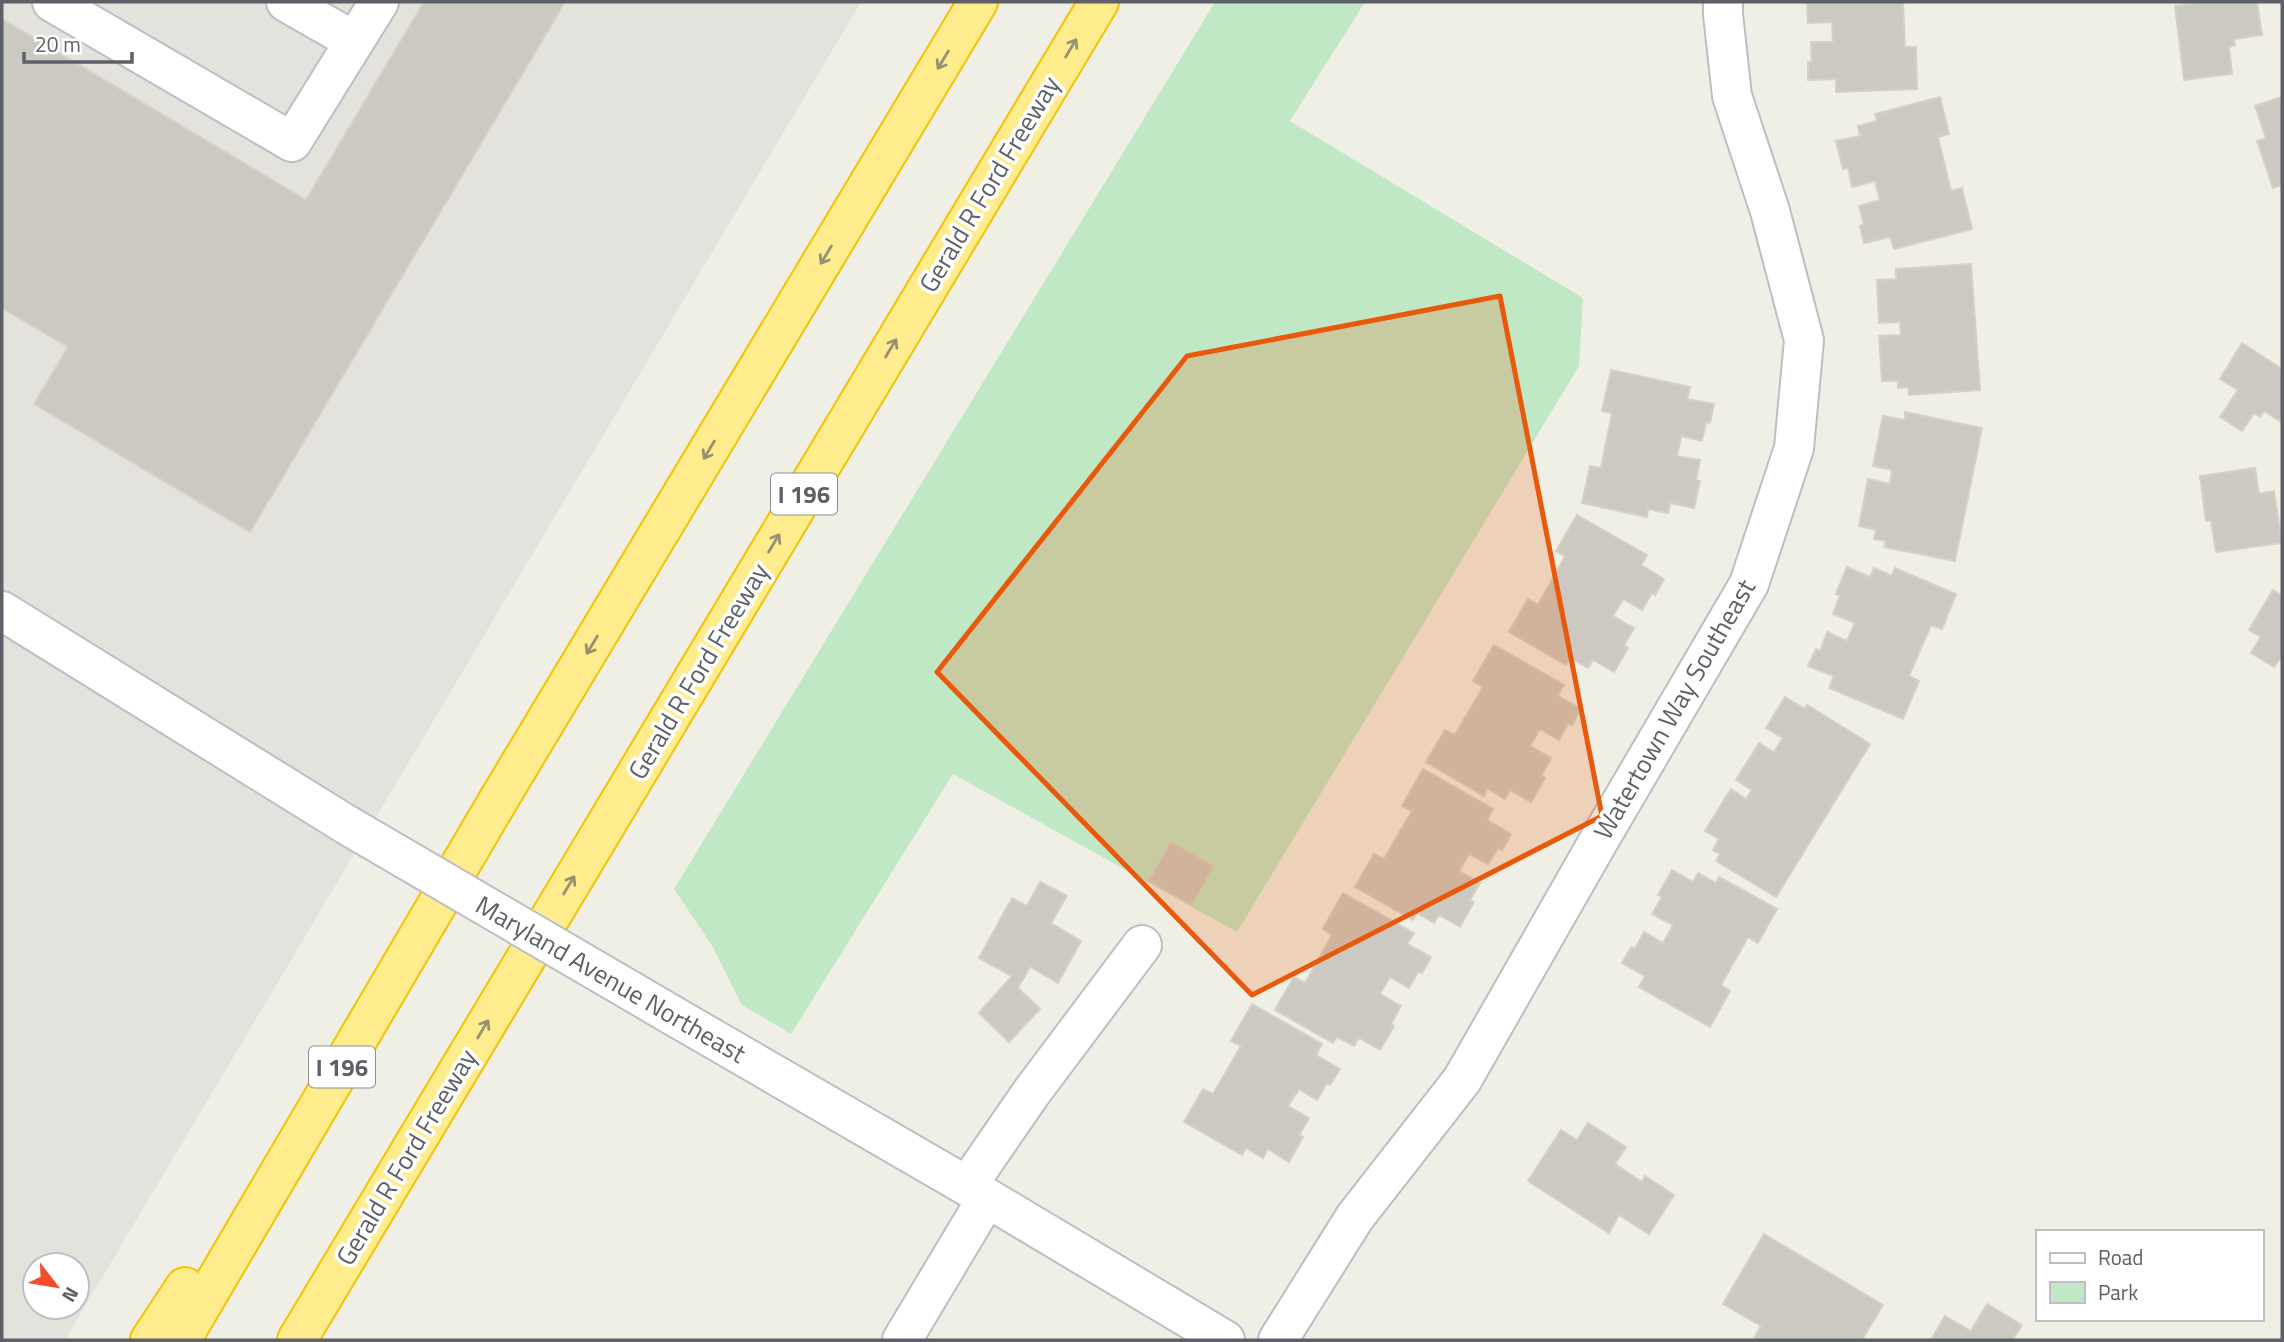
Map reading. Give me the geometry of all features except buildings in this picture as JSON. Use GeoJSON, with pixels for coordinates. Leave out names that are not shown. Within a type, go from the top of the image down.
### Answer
{"type":"FeatureCollection","features":[{"type":"Feature","properties":{"kind":"highway","name":"I 196"},"geometry":{"type":"LineString","coordinates":[[181,1340],[502,794],[978,2]]}},
{"type":"Feature","properties":{"kind":"highway","name":"Gerald R Ford Freeway"},"geometry":{"type":"LineString","coordinates":[[297,1340],[1099,2]]}},
{"type":"Feature","properties":{"kind":"highway"},"geometry":{"type":"LineString","coordinates":[[150,1340],[502,794]]}},
{"type":"Feature","properties":{"kind":"street"},"geometry":{"type":"LineString","coordinates":[[52,2],[292,142],[379,2]]}},
{"type":"Feature","properties":{"kind":"street"},"geometry":{"type":"LineString","coordinates":[[286,2],[354,41]]}},
{"type":"Feature","properties":{"kind":"street","name":"Watertown Way Southeast"},"geometry":{"type":"LineString","coordinates":[[1278,1340],[1355,1217],[1462,1080],[1749,584],[1778,498],[1794,448],[1804,340],[1770,211],[1732,96],[1723,2]]}},
{"type":"Feature","properties":{"kind":"street","name":"Maryland Avenue Northeast"},"geometry":{"type":"LineString","coordinates":[[2,611],[347,825],[1226,1340]]}},
{"type":"Feature","properties":{"kind":"street"},"geometry":{"type":"LineString","coordinates":[[902,1340],[1031,1093],[1142,945]]}},
{"type":"Feature","properties":{"kind":"highlighted area"},"geometry":{"type":"Polygon","coordinates":[[[1500,296],[1602,816],[1252,995],[937,672],[1187,356],[1500,296]]]}},
{"type":"Feature","properties":{"kind":"shaded area"},"geometry":{"type":"Polygon","coordinates":[[[2,2],[861,2],[91,1296],[91,1251],[21,1251],[21,1321],[76,1321],[65,1340],[2,1340],[2,2]]]}},
{"type":"Feature","properties":{"kind":"green space"},"geometry":{"type":"Polygon","coordinates":[[[1215,2],[1365,2],[1290,121],[1583,298],[1579,366],[1237,932],[953,774],[791,1034],[742,1005],[713,947],[674,889],[1215,2]]]}}]}
